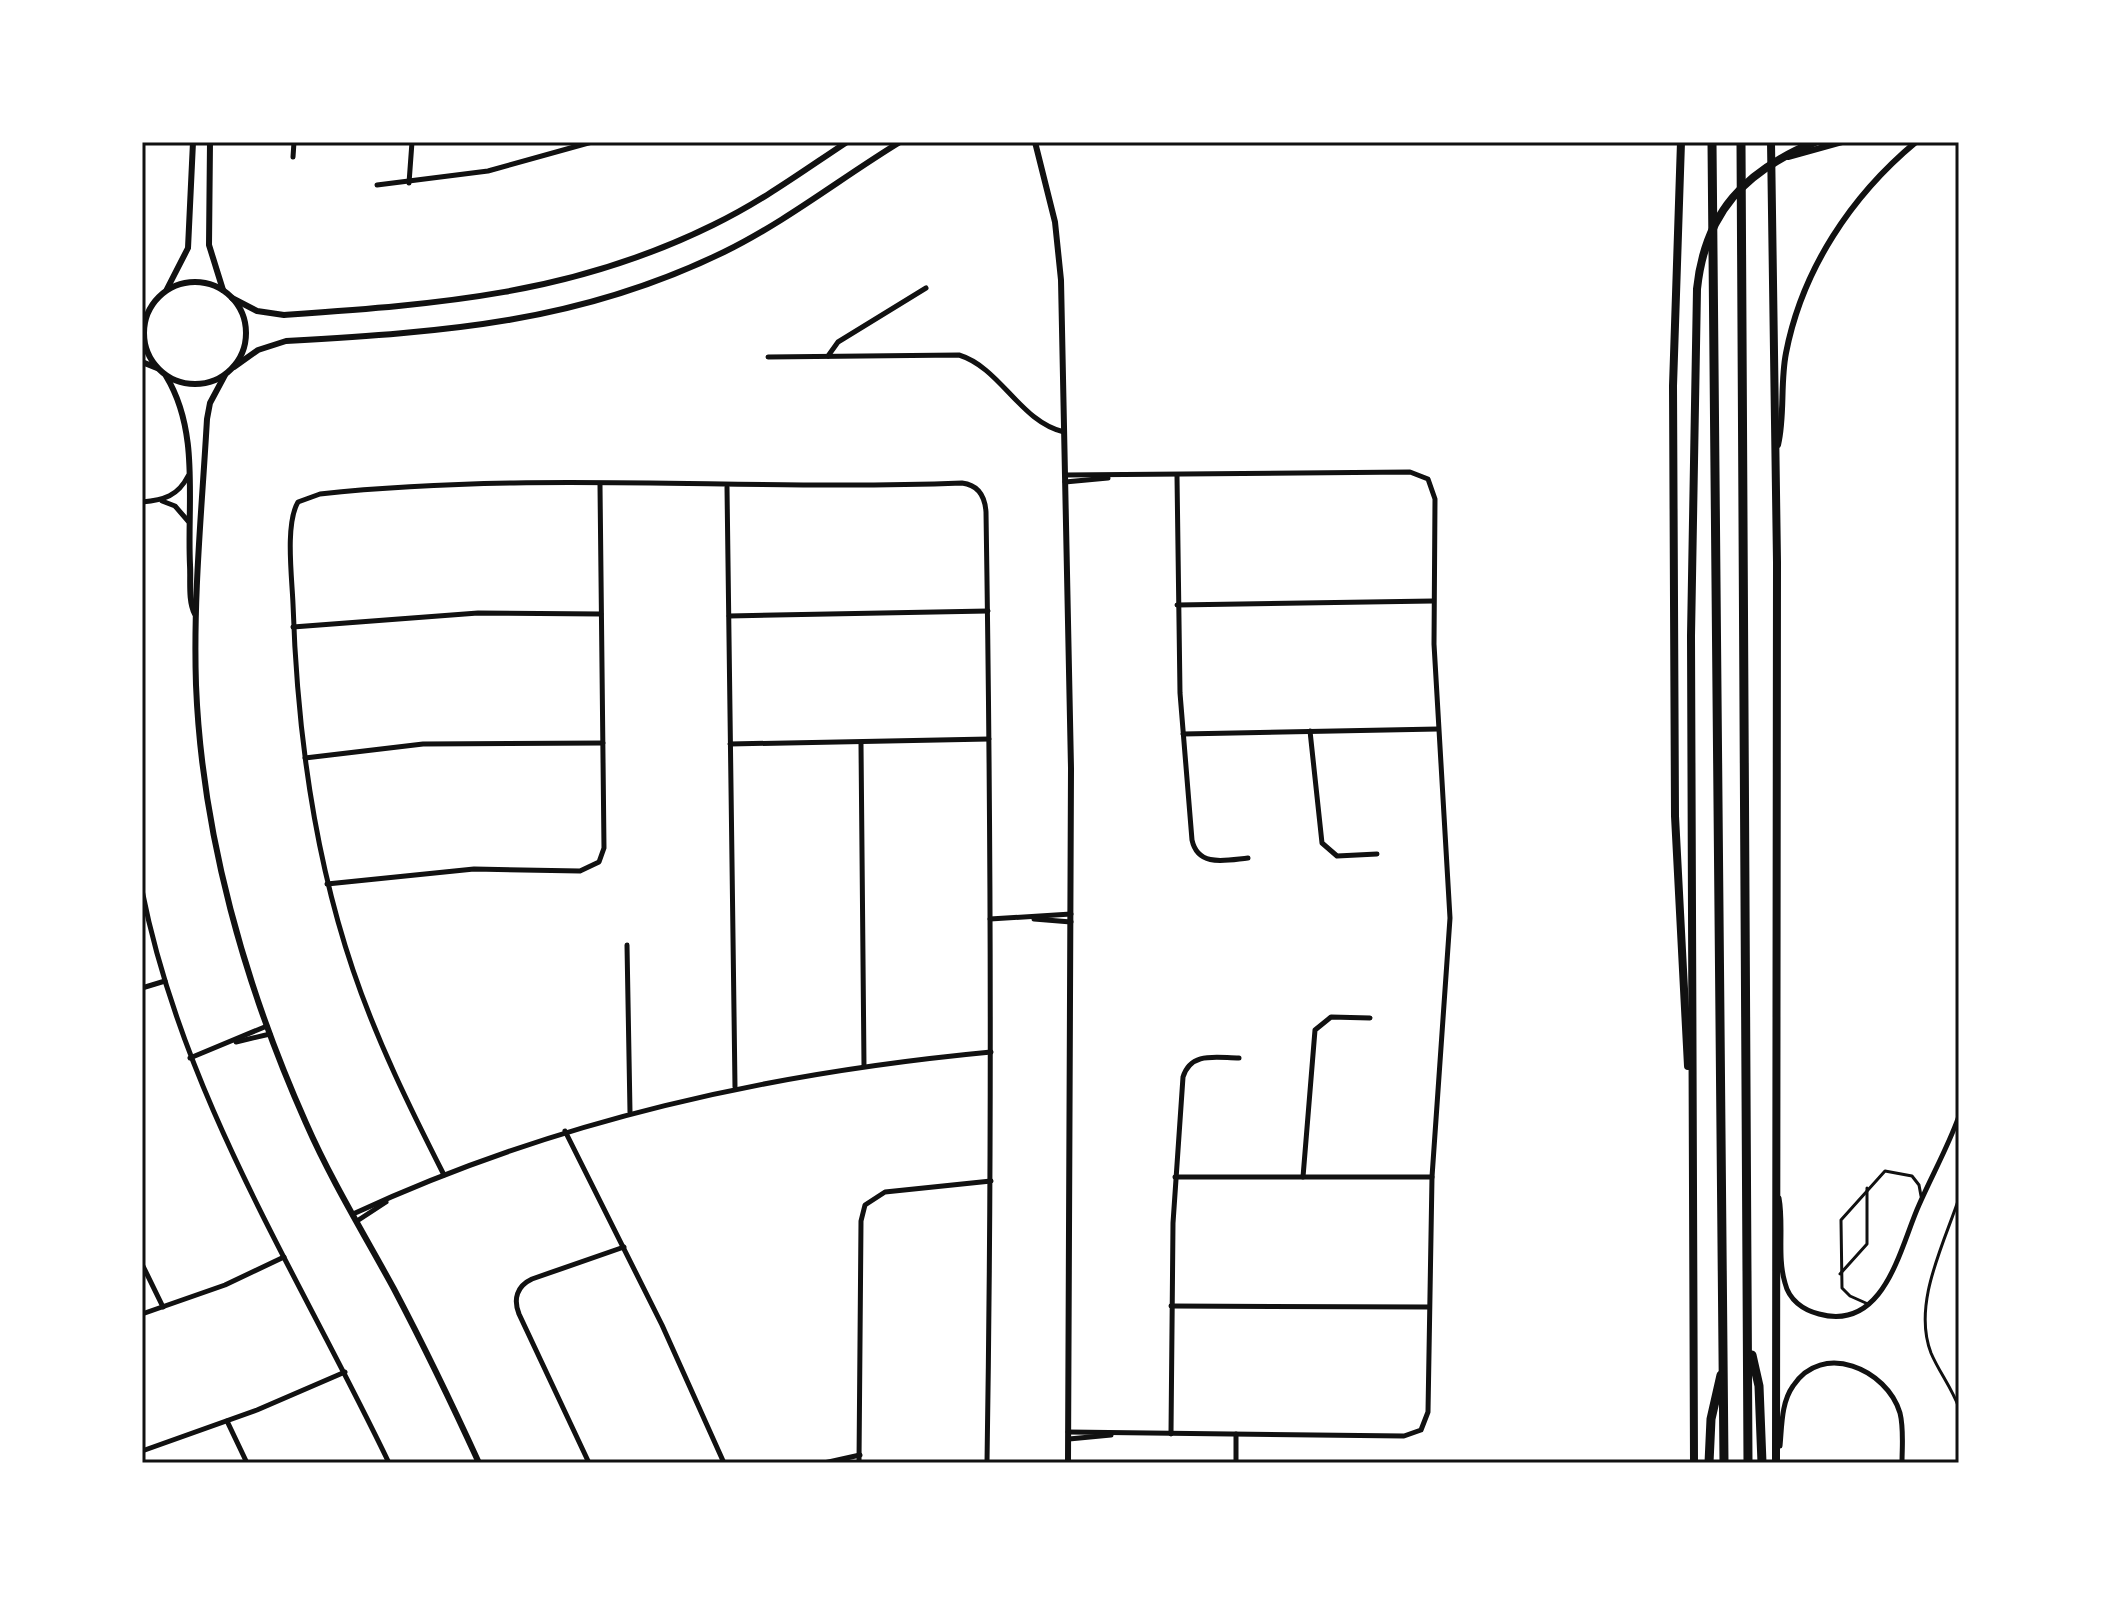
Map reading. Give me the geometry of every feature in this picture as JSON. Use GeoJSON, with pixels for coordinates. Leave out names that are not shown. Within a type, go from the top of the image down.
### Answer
{"type":"FeatureCollection","features":[{"type":"Feature","properties":{"kind":"highway"},"geometry":{"type":"LineString","coordinates":[[1712,142],[1724,1463]]}},
{"type":"Feature","properties":{"kind":"highway"},"geometry":{"type":"LineString","coordinates":[[1741,142],[1748,1463]]}},
{"type":"Feature","properties":{"kind":"highway"},"geometry":{"type":"LineString","coordinates":[[1749,1345],[1759,1386],[1762,1463]]}},
{"type":"Feature","properties":{"kind":"highway"},"geometry":{"type":"LineString","coordinates":[[1709,1463],[1713,1410],[1724,1364]]}},
{"type":"Feature","properties":{"kind":"main road"},"geometry":{"type":"LineString","coordinates":[[1681,142],[1673,386],[1675,816],[1693,1102]]}},
{"type":"Feature","properties":{"kind":"main road"},"geometry":{"type":"LineString","coordinates":[[1771,142],[1777,1463]]}},
{"type":"Feature","properties":{"kind":"main road"},"geometry":{"type":"LineString","coordinates":[[1694,1463],[1691,580],[1697,289],[1708,235],[1721,210],[1760,171],[1815,142]]}},
{"type":"Feature","properties":{"kind":"street"},"geometry":{"type":"LineString","coordinates":[[193,142],[188,248],[179,271],[145,312],[145,346],[157,368],[166,376],[178,382],[202,384],[225,375],[258,350],[286,341],[467,329],[530,319],[626,293],[677,274],[762,232],[900,142]]}},
{"type":"Feature","properties":{"kind":"street"},"geometry":{"type":"LineString","coordinates":[[210,142],[209,245],[223,290]]}},
{"type":"Feature","properties":{"kind":"street"},"geometry":{"type":"LineString","coordinates":[[293,157],[294,142]]}},
{"type":"Feature","properties":{"kind":"street"},"geometry":{"type":"LineString","coordinates":[[409,183],[412,142]]}},
{"type":"Feature","properties":{"kind":"street"},"geometry":{"type":"LineString","coordinates":[[165,291],[188,282],[200,282],[223,290],[257,311],[284,315],[467,300],[569,280],[619,265],[715,225],[760,200],[847,142]]}},
{"type":"Feature","properties":{"kind":"street"},"geometry":{"type":"LineString","coordinates":[[1035,142],[1050,194],[1059,251],[1064,432],[1071,918],[1068,1463]]}},
{"type":"Feature","properties":{"kind":"street"},"geometry":{"type":"LineString","coordinates":[[1785,157],[1842,142]]}},
{"type":"Feature","properties":{"kind":"street"},"geometry":{"type":"LineString","coordinates":[[1774,456],[1780,440],[1786,352],[1810,280],[1858,200],[1916,142]]}},
{"type":"Feature","properties":{"kind":"street"},"geometry":{"type":"LineString","coordinates":[[377,185],[488,171],[589,143]]}},
{"type":"Feature","properties":{"kind":"street"},"geometry":{"type":"LineString","coordinates":[[828,356],[838,342],[926,288]]}},
{"type":"Feature","properties":{"kind":"street"},"geometry":{"type":"LineString","coordinates":[[232,298],[245,320],[246,332],[245,345],[234,367]]}},
{"type":"Feature","properties":{"kind":"street"},"geometry":{"type":"LineString","coordinates":[[768,357],[959,355],[975,362],[1042,423],[1064,432]]}},
{"type":"Feature","properties":{"kind":"street"},"geometry":{"type":"LineString","coordinates":[[142,362],[157,368]]}},
{"type":"Feature","properties":{"kind":"street"},"geometry":{"type":"LineString","coordinates":[[195,614],[207,419],[225,375]]}},
{"type":"Feature","properties":{"kind":"street"},"geometry":{"type":"LineString","coordinates":[[166,376],[185,414],[200,735],[213,825],[231,908],[268,1030],[308,1126],[431,1361],[479,1463]]}},
{"type":"Feature","properties":{"kind":"street"},"geometry":{"type":"LineString","coordinates":[[1065,479],[1410,472],[1428,479],[1435,499],[1433,601],[1450,918],[1432,1177],[1428,1412],[1421,1430],[1404,1436],[1115,1433],[1068,1436]]}},
{"type":"Feature","properties":{"kind":"street"},"geometry":{"type":"LineString","coordinates":[[142,502],[157,501],[176,493],[188,476]]}},
{"type":"Feature","properties":{"kind":"street"},"geometry":{"type":"LineString","coordinates":[[1177,476],[1177,605],[1183,734],[1194,847],[1208,860],[1248,858]]}},
{"type":"Feature","properties":{"kind":"street"},"geometry":{"type":"LineString","coordinates":[[444,1175],[370,1016],[327,884],[304,758],[293,627],[292,523],[298,502],[312,495],[458,483],[727,487],[962,483],[980,491],[986,512],[989,739],[991,1181],[987,1463]]}},
{"type":"Feature","properties":{"kind":"street"},"geometry":{"type":"LineString","coordinates":[[327,884],[437,871],[580,871],[594,867],[604,848],[600,485]]}},
{"type":"Feature","properties":{"kind":"street"},"geometry":{"type":"LineString","coordinates":[[727,487],[735,1087]]}},
{"type":"Feature","properties":{"kind":"street"},"geometry":{"type":"LineString","coordinates":[[157,501],[175,506],[188,521]]}},
{"type":"Feature","properties":{"kind":"street"},"geometry":{"type":"LineString","coordinates":[[1177,605],[1433,601]]}},
{"type":"Feature","properties":{"kind":"street"},"geometry":{"type":"LineString","coordinates":[[729,616],[988,611]]}},
{"type":"Feature","properties":{"kind":"street"},"geometry":{"type":"LineString","coordinates":[[293,627],[443,614],[601,614]]}},
{"type":"Feature","properties":{"kind":"street"},"geometry":{"type":"LineString","coordinates":[[1183,734],[1438,729]]}},
{"type":"Feature","properties":{"kind":"street"},"geometry":{"type":"LineString","coordinates":[[1310,731],[1322,843],[1337,856],[1377,854]]}},
{"type":"Feature","properties":{"kind":"street"},"geometry":{"type":"LineString","coordinates":[[730,744],[861,744],[989,739]]}},
{"type":"Feature","properties":{"kind":"street"},"geometry":{"type":"LineString","coordinates":[[304,758],[453,742],[603,743]]}},
{"type":"Feature","properties":{"kind":"street"},"geometry":{"type":"LineString","coordinates":[[861,744],[864,1066]]}},
{"type":"Feature","properties":{"kind":"street"},"geometry":{"type":"LineString","coordinates":[[142,890],[165,981],[190,1058],[249,1193],[345,1372],[389,1463]]}},
{"type":"Feature","properties":{"kind":"street"},"geometry":{"type":"LineString","coordinates":[[990,919],[1071,918]]}},
{"type":"Feature","properties":{"kind":"street"},"geometry":{"type":"LineString","coordinates":[[627,945],[630,1112]]}},
{"type":"Feature","properties":{"kind":"street"},"geometry":{"type":"LineString","coordinates":[[142,988],[165,981]]}},
{"type":"Feature","properties":{"kind":"street"},"geometry":{"type":"LineString","coordinates":[[1303,1177],[1315,1030],[1331,1017],[1370,1018]]}},
{"type":"Feature","properties":{"kind":"street"},"geometry":{"type":"LineString","coordinates":[[190,1058],[268,1030]]}},
{"type":"Feature","properties":{"kind":"street"},"geometry":{"type":"LineString","coordinates":[[353,1214],[444,1175],[565,1131],[630,1112],[735,1087],[864,1066],[991,1052]]}},
{"type":"Feature","properties":{"kind":"street"},"geometry":{"type":"LineString","coordinates":[[1171,1434],[1175,1177],[1185,1070],[1201,1058],[1239,1058]]}},
{"type":"Feature","properties":{"kind":"street"},"geometry":{"type":"LineString","coordinates":[[1775,1177],[1781,1207],[1784,1282],[1793,1298],[1807,1310],[1828,1317],[1852,1313],[1868,1304],[1893,1275],[1959,1116]]}},
{"type":"Feature","properties":{"kind":"street"},"geometry":{"type":"LineString","coordinates":[[565,1131],[624,1247],[724,1463]]}},
{"type":"Feature","properties":{"kind":"street"},"geometry":{"type":"LineString","coordinates":[[1175,1177],[1432,1177]]}},
{"type":"Feature","properties":{"kind":"street"},"geometry":{"type":"LineString","coordinates":[[859,1463],[861,1221],[870,1199],[893,1191],[991,1181]]}},
{"type":"Feature","properties":{"kind":"street"},"geometry":{"type":"LineString","coordinates":[[357,1221],[390,1199]]}},
{"type":"Feature","properties":{"kind":"street"},"geometry":{"type":"LineString","coordinates":[[589,1463],[519,1314],[516,1300],[520,1287],[532,1279],[624,1247]]}},
{"type":"Feature","properties":{"kind":"street"},"geometry":{"type":"LineString","coordinates":[[142,1314],[225,1285],[284,1257]]}},
{"type":"Feature","properties":{"kind":"street"},"geometry":{"type":"LineString","coordinates":[[142,1264],[163,1307]]}},
{"type":"Feature","properties":{"kind":"street"},"geometry":{"type":"LineString","coordinates":[[1171,1306],[1429,1307]]}},
{"type":"Feature","properties":{"kind":"street"},"geometry":{"type":"LineString","coordinates":[[1777,1463],[1783,1411],[1790,1390],[1809,1369],[1835,1363],[1871,1374],[1891,1395],[1901,1420],[1902,1463]]}},
{"type":"Feature","properties":{"kind":"street"},"geometry":{"type":"LineString","coordinates":[[142,1451],[227,1421],[345,1372]]}},
{"type":"Feature","properties":{"kind":"street"},"geometry":{"type":"LineString","coordinates":[[227,1421],[247,1463]]}},
{"type":"Feature","properties":{"kind":"street"},"geometry":{"type":"LineString","coordinates":[[1236,1434],[1236,1463]]}},
{"type":"Feature","properties":{"kind":"street"},"geometry":{"type":"LineString","coordinates":[[824,1463],[860,1455]]}},
{"type":"Feature","properties":{"kind":"lane"},"geometry":{"type":"LineString","coordinates":[[1868,1304],[1844,1292],[1840,1274],[1841,1220],[1885,1171],[1900,1171],[1912,1176],[1919,1185],[1920,1204]]}},
{"type":"Feature","properties":{"kind":"lane"},"geometry":{"type":"LineString","coordinates":[[1840,1274],[1867,1244],[1868,1187]]}},
{"type":"Feature","properties":{"kind":"lane"},"geometry":{"type":"LineString","coordinates":[[1959,1198],[1938,1261],[1925,1322],[1931,1352],[1959,1408]]}}]}
